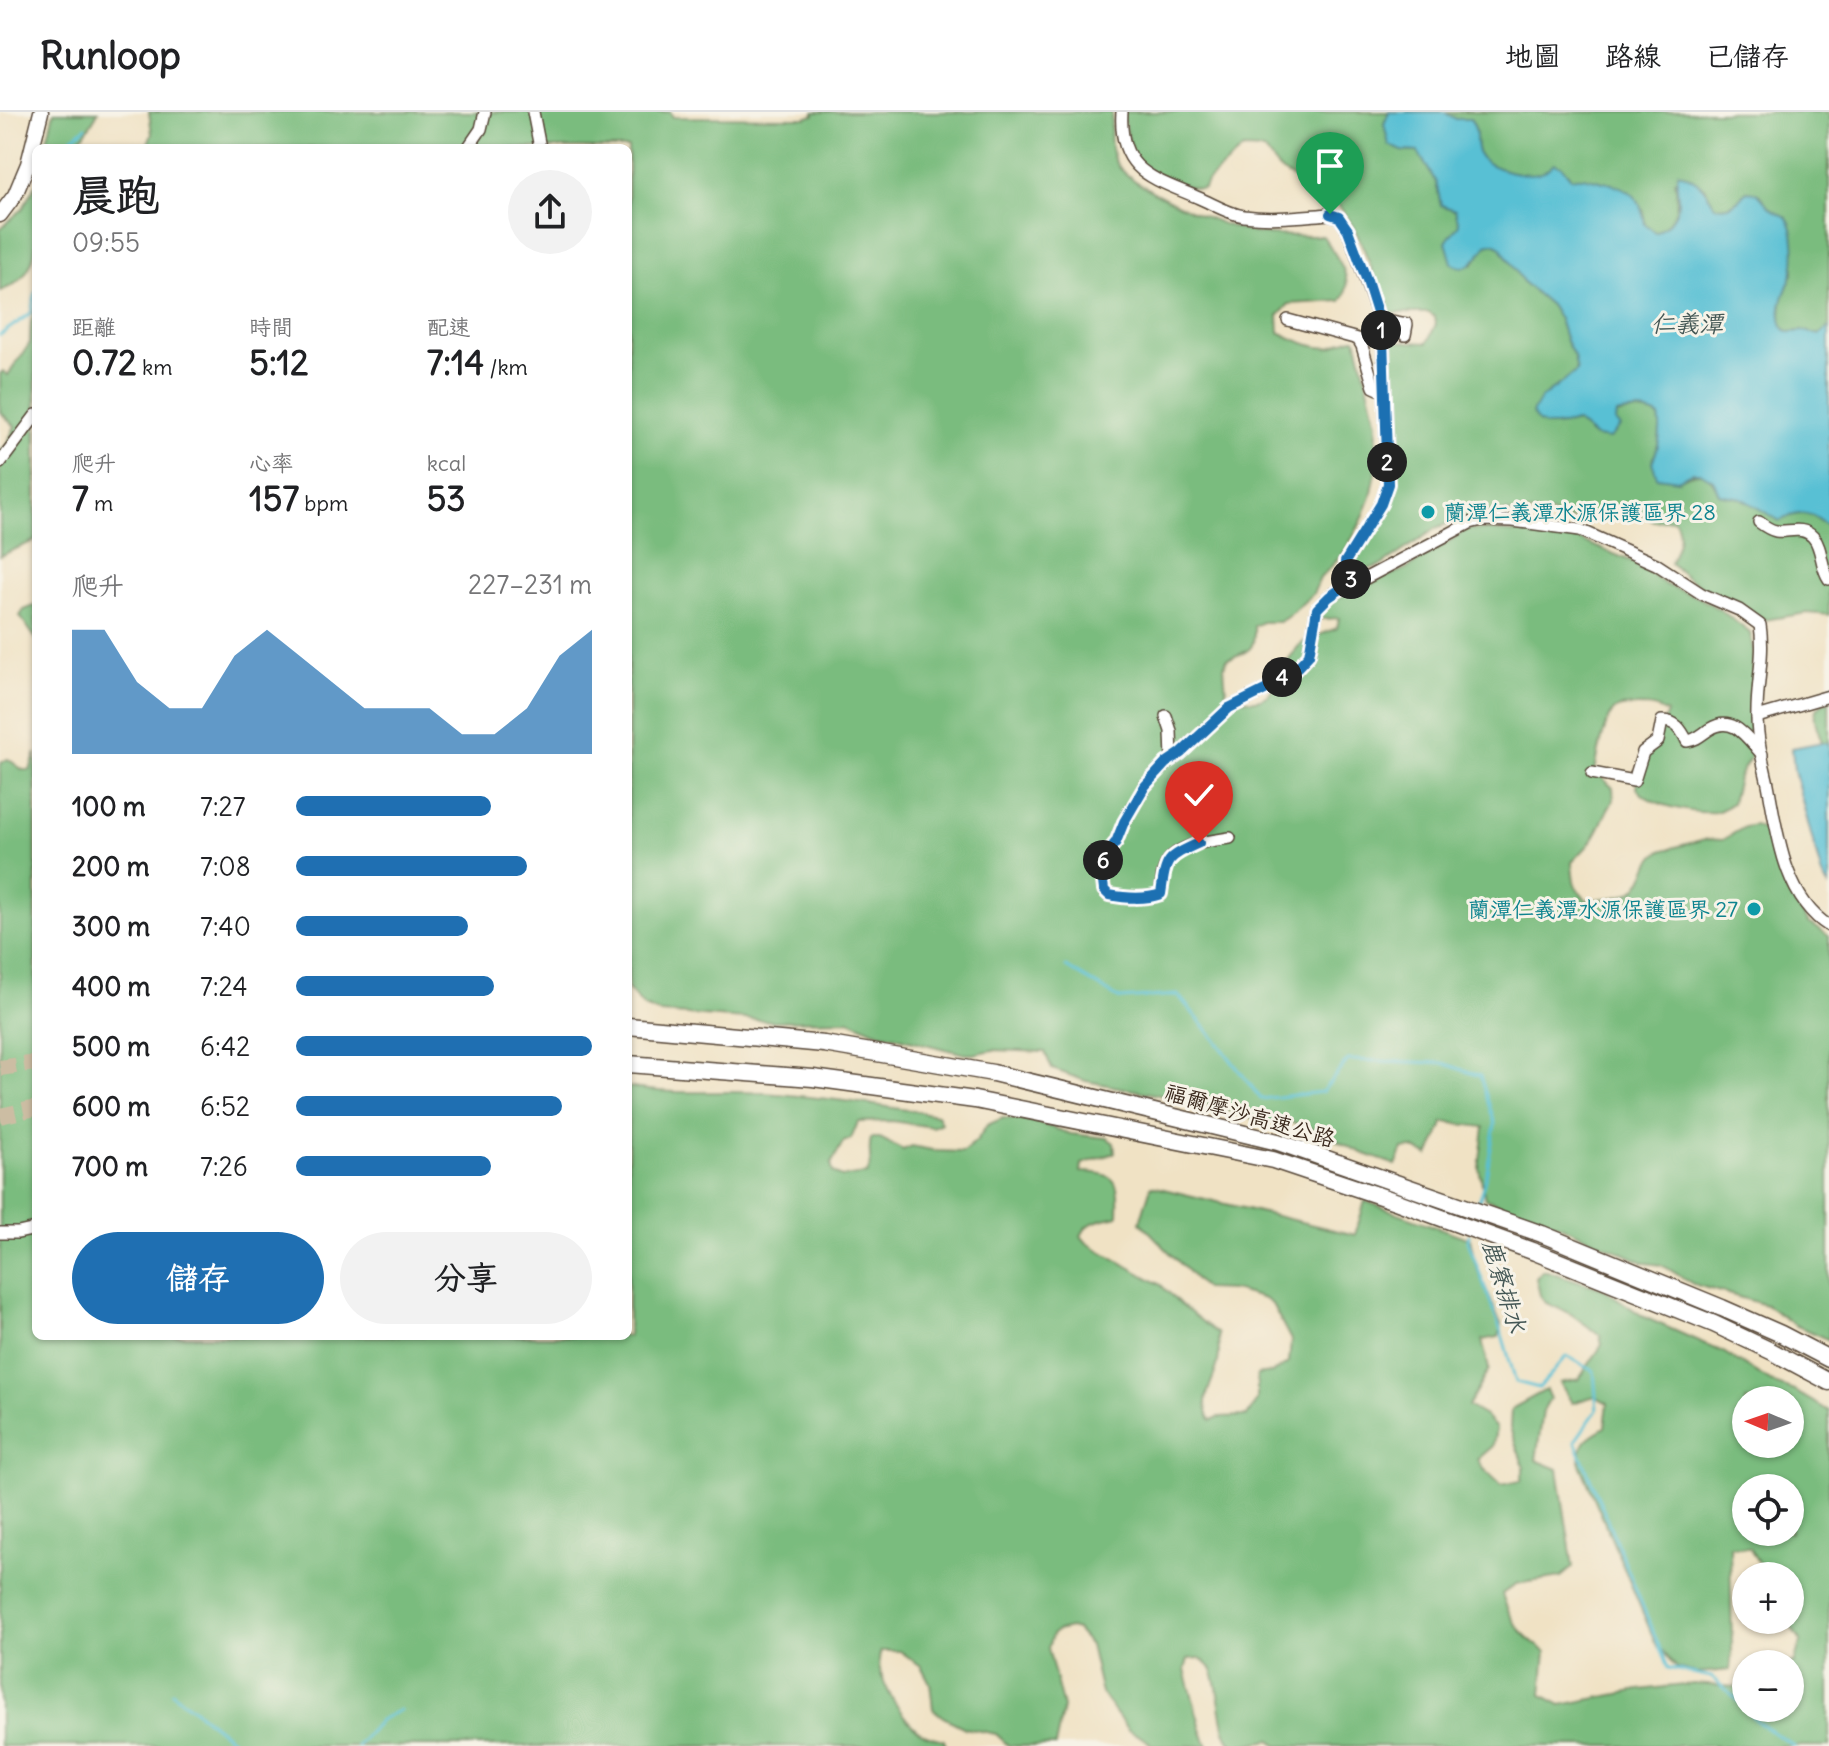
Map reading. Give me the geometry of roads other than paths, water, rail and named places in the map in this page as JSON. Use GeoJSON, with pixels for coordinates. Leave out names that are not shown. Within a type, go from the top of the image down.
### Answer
{"type":"FeatureCollection","features":[{"type":"Feature","properties":{"kind":"highway","name":"福爾摩沙高速公路"},"geometry":{"type":"LineString","coordinates":[[632,1026],[824,1044],[993,1073],[1278,1142],[1542,1234],[1722,1308],[1829,1359]]}},
{"type":"Feature","properties":{"kind":"highway","name":"福爾摩沙高速公路"},"geometry":{"type":"LineString","coordinates":[[632,1064],[813,1078],[975,1100],[1273,1160],[1535,1252],[1714,1324],[1829,1382]]}},
{"type":"Feature","properties":{"kind":"main road"},"geometry":{"type":"LineString","coordinates":[[33,144],[41,112]]}},
{"type":"Feature","properties":{"kind":"main road"},"geometry":{"type":"LineString","coordinates":[[0,215],[15,195],[32,148]]}},
{"type":"Feature","properties":{"kind":"street"},"geometry":{"type":"LineString","coordinates":[[471,144],[481,129],[485,112]]}},
{"type":"Feature","properties":{"kind":"street"},"geometry":{"type":"LineString","coordinates":[[533,112],[539,144]]}},
{"type":"Feature","properties":{"kind":"street"},"geometry":{"type":"LineString","coordinates":[[1122,112],[1120,132],[1128,154],[1144,174],[1241,216],[1272,218],[1330,214],[1339,217],[1348,230],[1379,319],[1383,340],[1388,484],[1381,504],[1345,562],[1345,571],[1354,580]]}},
{"type":"Feature","properties":{"kind":"street"},"geometry":{"type":"LineString","coordinates":[[1379,319],[1407,324],[1405,335]]}},
{"type":"Feature","properties":{"kind":"street"},"geometry":{"type":"LineString","coordinates":[[1288,320],[1358,339],[1374,387],[1385,392]]}},
{"type":"Feature","properties":{"kind":"street"},"geometry":{"type":"LineString","coordinates":[[0,463],[32,420]]}},
{"type":"Feature","properties":{"kind":"street"},"geometry":{"type":"LineString","coordinates":[[1230,838],[1199,843],[1180,852],[1163,870],[1161,894],[1129,898],[1109,895],[1104,890],[1103,858],[1116,842],[1145,786],[1166,763],[1229,708],[1292,673],[1309,655],[1317,609],[1329,597],[1354,580],[1366,578],[1470,523],[1482,520],[1513,521],[1580,530],[1656,564],[1702,594],[1739,610],[1760,625],[1763,643],[1757,717],[1778,834],[1798,892],[1810,910],[1829,926]]}},
{"type":"Feature","properties":{"kind":"street"},"geometry":{"type":"LineString","coordinates":[[1759,522],[1774,531],[1799,529],[1812,535],[1829,579]]}},
{"type":"Feature","properties":{"kind":"street"},"geometry":{"type":"LineString","coordinates":[[1757,717],[1829,696]]}},
{"type":"Feature","properties":{"kind":"street"},"geometry":{"type":"LineString","coordinates":[[1166,716],[1171,731],[1172,759]]}},
{"type":"Feature","properties":{"kind":"street"},"geometry":{"type":"LineString","coordinates":[[1592,773],[1634,781],[1643,752],[1658,741],[1662,721],[1671,721],[1679,727],[1687,741],[1693,741],[1725,723],[1738,727],[1762,755]]}},
{"type":"Feature","properties":{"kind":"street"},"geometry":{"type":"LineString","coordinates":[[0,1233],[32,1230]]}},
{"type":"Feature","properties":{"kind":"water","name":"仁義潭"},"geometry":{"type":"Polygon","coordinates":[[[1389,112],[1444,112],[1456,119],[1470,119],[1475,128],[1479,155],[1500,168],[1529,174],[1545,170],[1554,163],[1571,178],[1587,178],[1623,188],[1635,197],[1645,224],[1656,233],[1677,210],[1678,172],[1700,185],[1715,206],[1729,205],[1747,191],[1752,191],[1787,218],[1794,237],[1795,254],[1781,307],[1784,329],[1819,335],[1829,327],[1829,528],[1818,518],[1806,514],[1780,521],[1741,498],[1719,494],[1713,480],[1700,472],[1678,480],[1657,477],[1652,462],[1658,445],[1659,416],[1649,412],[1616,414],[1615,422],[1620,427],[1609,439],[1595,437],[1577,422],[1558,426],[1540,423],[1532,413],[1540,399],[1577,371],[1559,319],[1550,305],[1524,283],[1500,246],[1494,243],[1487,245],[1468,266],[1452,263],[1446,242],[1459,224],[1455,210],[1441,205],[1436,182],[1418,152],[1402,151],[1389,145],[1384,124],[1389,112]]]}},
{"type":"Feature","properties":{"kind":"water"},"geometry":{"type":"Polygon","coordinates":[[[1829,743],[1829,887],[1822,876],[1794,770],[1792,748],[1829,743]]]}},
{"type":"Feature","properties":{"kind":"waterway"},"geometry":{"type":"LineString","coordinates":[[65,144],[86,127]]}},
{"type":"Feature","properties":{"kind":"waterway"},"geometry":{"type":"LineString","coordinates":[[0,335],[31,313],[32,309]]}},
{"type":"Feature","properties":{"kind":"waterway","name":"鹿寮排水"},"geometry":{"type":"LineString","coordinates":[[1066,967],[1120,999],[1178,995],[1261,1099],[1322,1092],[1348,1060],[1443,1063],[1480,1076],[1495,1124],[1478,1204]]}},
{"type":"Feature","properties":{"kind":"waterway","name":"鹿寮排水"},"geometry":{"type":"LineString","coordinates":[[1469,1235],[1468,1241],[1516,1382],[1539,1388],[1567,1356],[1594,1371],[1597,1410],[1575,1441],[1668,1668],[1711,1677],[1759,1723],[1794,1746]]}},
{"type":"Feature","properties":{"kind":"waterway"},"geometry":{"type":"LineString","coordinates":[[172,1692],[240,1746]]}},
{"type":"Feature","properties":{"kind":"waterway"},"geometry":{"type":"LineString","coordinates":[[357,1746],[380,1720],[400,1710]]}},
{"type":"Feature","properties":{"kind":"tunnel"},"geometry":{"type":"LineString","coordinates":[[0,1068],[32,1064]]}},
{"type":"Feature","properties":{"kind":"tunnel"},"geometry":{"type":"LineString","coordinates":[[0,1116],[32,1109]]}},
{"type":"Feature","properties":{"kind":"place","name":"蘭潭仁義潭水源保護區界 28"},"geometry":{"type":"Point","coordinates":[1428,512]}},
{"type":"Feature","properties":{"kind":"place","name":"蘭潭仁義潭水源保護區界 27"},"geometry":{"type":"Point","coordinates":[1754,909]}}]}
